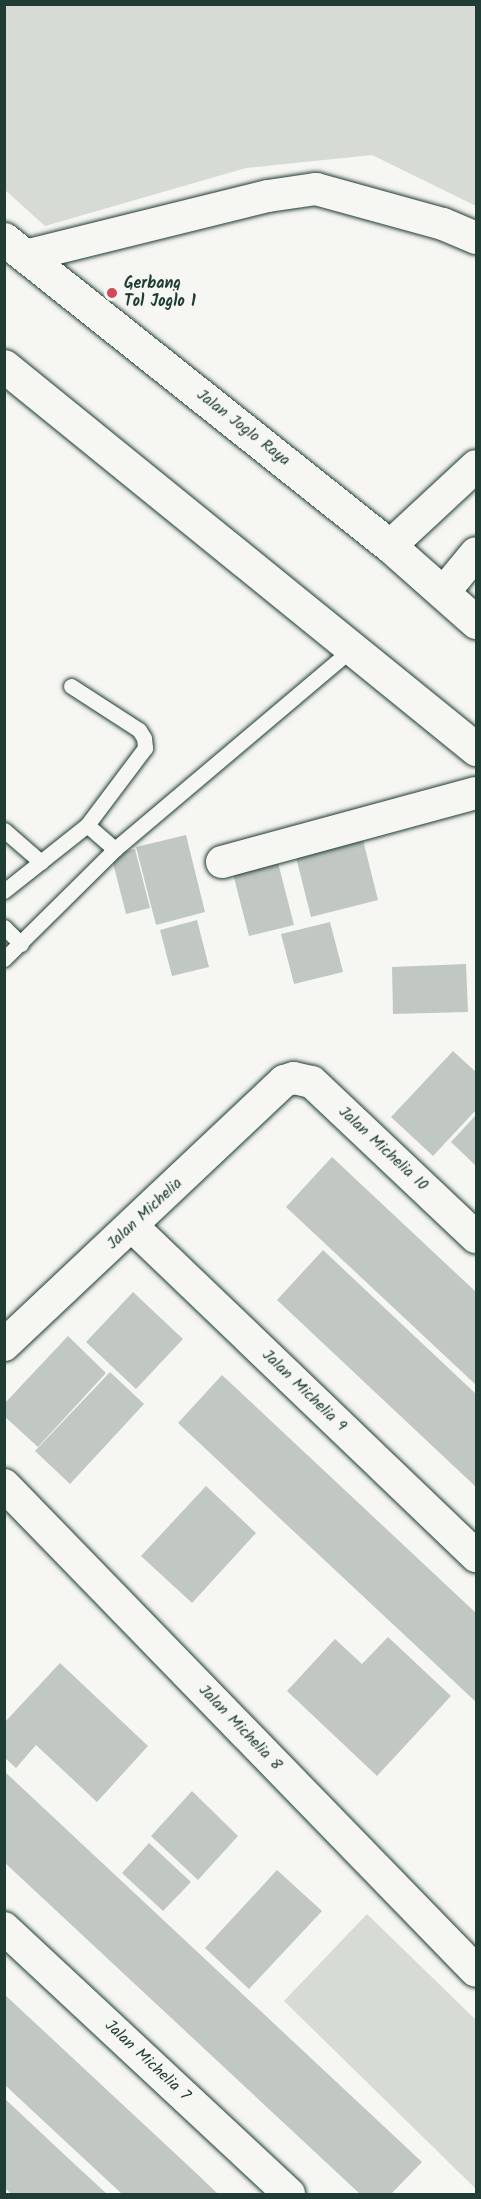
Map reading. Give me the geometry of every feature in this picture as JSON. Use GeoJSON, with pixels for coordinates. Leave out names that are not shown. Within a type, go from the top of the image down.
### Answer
{"type":"FeatureCollection","features":[{"type":"Feature","properties":{"kind":"main road","name":"Jalan Joglo Raya"},"geometry":{"type":"LineString","coordinates":[[15,247],[390,546],[477,622]]}},
{"type":"Feature","properties":{"kind":"main road"},"geometry":{"type":"LineString","coordinates":[[4,366],[477,748]]}},
{"type":"Feature","properties":{"kind":"street"},"geometry":{"type":"LineString","coordinates":[[15,247],[268,196],[316,189],[432,221],[477,238]]}},
{"type":"Feature","properties":{"kind":"street"},"geometry":{"type":"LineString","coordinates":[[390,546],[477,466]]}},
{"type":"Feature","properties":{"kind":"street"},"geometry":{"type":"LineString","coordinates":[[444,592],[477,553]]}},
{"type":"Feature","properties":{"kind":"street"},"geometry":{"type":"LineString","coordinates":[[222,862],[477,793]]}},
{"type":"Feature","properties":{"kind":"street","name":"Jalan Michelia 10"},"geometry":{"type":"LineString","coordinates":[[284,1081],[294,1078],[312,1082],[477,1237]]}},
{"type":"Feature","properties":{"kind":"street","name":"Jalan Michelia"},"geometry":{"type":"LineString","coordinates":[[4,1345],[284,1081]]}},
{"type":"Feature","properties":{"kind":"street","name":"Jalan Michelia 9"},"geometry":{"type":"LineString","coordinates":[[132,1226],[477,1556]]}},
{"type":"Feature","properties":{"kind":"street","name":"Jalan Michelia 8"},"geometry":{"type":"LineString","coordinates":[[4,1485],[477,1971]]}},
{"type":"Feature","properties":{"kind":"street","name":"Jalan Michelia 7"},"geometry":{"type":"LineString","coordinates":[[4,1928],[289,2194]]}},
{"type":"Feature","properties":{"kind":"lane"},"geometry":{"type":"LineString","coordinates":[[4,959],[115,849],[353,648]]}},
{"type":"Feature","properties":{"kind":"lane"},"geometry":{"type":"LineString","coordinates":[[4,891],[87,825],[145,748],[139,730],[71,686]]}},
{"type":"Feature","properties":{"kind":"lane"},"geometry":{"type":"LineString","coordinates":[[87,825],[115,849]]}},
{"type":"Feature","properties":{"kind":"lane"},"geometry":{"type":"LineString","coordinates":[[4,830],[41,862]]}},
{"type":"Feature","properties":{"kind":"lane"},"geometry":{"type":"LineString","coordinates":[[4,927],[21,944]]}},
{"type":"Feature","properties":{"kind":"shaded area"},"geometry":{"type":"Polygon","coordinates":[[[5,4],[476,5],[476,206],[372,155],[246,168],[45,226],[5,190],[5,4]]]}},
{"type":"Feature","properties":{"kind":"shaded area"},"geometry":{"type":"Polygon","coordinates":[[[367,1914],[476,2020],[476,2189],[284,2001],[367,1914]]]}},
{"type":"Feature","properties":{"kind":"building"},"geometry":{"type":"Polygon","coordinates":[[[361,832],[378,900],[311,917],[294,849],[361,832]]]}},
{"type":"Feature","properties":{"kind":"building"},"geometry":{"type":"Polygon","coordinates":[[[186,835],[205,912],[156,925],[136,847],[186,835]]]}},
{"type":"Feature","properties":{"kind":"building"},"geometry":{"type":"Polygon","coordinates":[[[135,849],[150,908],[126,914],[111,855],[135,849]]]}},
{"type":"Feature","properties":{"kind":"building"},"geometry":{"type":"Polygon","coordinates":[[[276,855],[294,925],[249,936],[231,866],[276,855]]]}},
{"type":"Feature","properties":{"kind":"building"},"geometry":{"type":"Polygon","coordinates":[[[197,920],[209,967],[172,976],[160,930],[197,920]]]}},
{"type":"Feature","properties":{"kind":"building"},"geometry":{"type":"Polygon","coordinates":[[[330,922],[343,972],[294,984],[281,934],[330,922]]]}},
{"type":"Feature","properties":{"kind":"building"},"geometry":{"type":"Polygon","coordinates":[[[466,964],[468,1012],[393,1014],[392,967],[466,964]]]}},
{"type":"Feature","properties":{"kind":"building"},"geometry":{"type":"Polygon","coordinates":[[[453,1051],[476,1072],[476,1110],[433,1156],[391,1117],[453,1051]]]}},
{"type":"Feature","properties":{"kind":"building"},"geometry":{"type":"Polygon","coordinates":[[[476,1115],[476,1166],[451,1142],[476,1115]]]}},
{"type":"Feature","properties":{"kind":"building"},"geometry":{"type":"Polygon","coordinates":[[[332,1157],[476,1292],[476,1385],[286,1207],[332,1157]]]}},
{"type":"Feature","properties":{"kind":"building"},"geometry":{"type":"Polygon","coordinates":[[[323,1250],[476,1394],[476,1487],[277,1300],[323,1250]]]}},
{"type":"Feature","properties":{"kind":"building"},"geometry":{"type":"Polygon","coordinates":[[[133,1292],[183,1339],[136,1389],[86,1342],[133,1292]]]}},
{"type":"Feature","properties":{"kind":"building"},"geometry":{"type":"Polygon","coordinates":[[[68,1336],[106,1373],[38,1447],[4,1416],[4,1404],[68,1336]]]}},
{"type":"Feature","properties":{"kind":"building"},"geometry":{"type":"Polygon","coordinates":[[[110,1372],[144,1404],[70,1484],[35,1451],[110,1372]]]}},
{"type":"Feature","properties":{"kind":"building"},"geometry":{"type":"Polygon","coordinates":[[[222,1375],[476,1613],[476,1702],[178,1423],[222,1375]]]}},
{"type":"Feature","properties":{"kind":"building"},"geometry":{"type":"Polygon","coordinates":[[[206,1486],[256,1533],[192,1603],[141,1556],[206,1486]]]}},
{"type":"Feature","properties":{"kind":"building"},"geometry":{"type":"Polygon","coordinates":[[[388,1637],[451,1696],[377,1776],[287,1691],[335,1639],[362,1664],[388,1637]]]}},
{"type":"Feature","properties":{"kind":"building"},"geometry":{"type":"Polygon","coordinates":[[[60,1663],[148,1746],[97,1802],[36,1745],[16,1768],[4,1757],[4,1723],[60,1663]]]}},
{"type":"Feature","properties":{"kind":"building"},"geometry":{"type":"Polygon","coordinates":[[[4,1771],[422,2162],[391,2194],[360,2194],[4,1862],[4,1771]]]}},
{"type":"Feature","properties":{"kind":"building"},"geometry":{"type":"Polygon","coordinates":[[[192,1791],[238,1836],[198,1880],[151,1836],[192,1791]]]}},
{"type":"Feature","properties":{"kind":"building"},"geometry":{"type":"Polygon","coordinates":[[[149,1843],[191,1882],[163,1911],[122,1873],[149,1843]]]}},
{"type":"Feature","properties":{"kind":"building"},"geometry":{"type":"Polygon","coordinates":[[[277,1870],[322,1911],[249,1989],[205,1948],[277,1870]]]}},
{"type":"Feature","properties":{"kind":"building"},"geometry":{"type":"Polygon","coordinates":[[[4,1994],[218,2194],[122,2194],[22,2101],[4,2084],[4,1994]]]}},
{"type":"Feature","properties":{"kind":"building"},"geometry":{"type":"Polygon","coordinates":[[[4,2098],[107,2194],[12,2194],[4,2188],[4,2098]]]}},
{"type":"Feature","properties":{"kind":"place","name":"Gerbang Tol Joglo 1"},"geometry":{"type":"Point","coordinates":[112,293]}}]}
